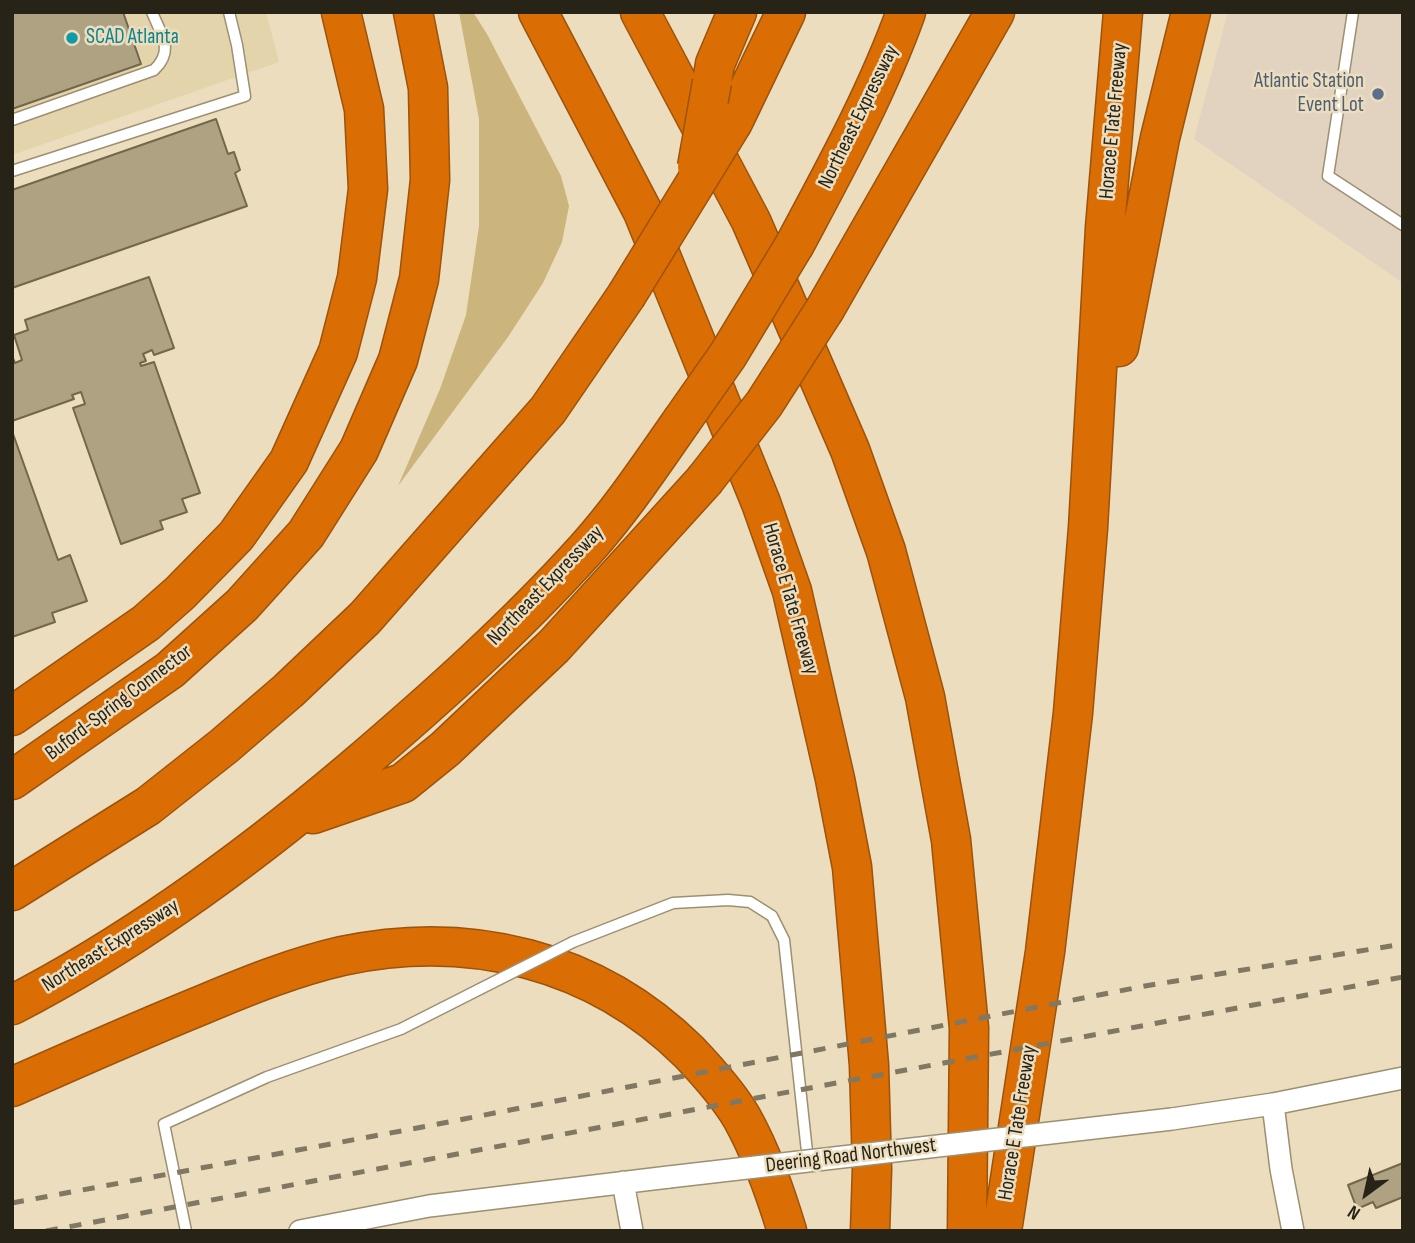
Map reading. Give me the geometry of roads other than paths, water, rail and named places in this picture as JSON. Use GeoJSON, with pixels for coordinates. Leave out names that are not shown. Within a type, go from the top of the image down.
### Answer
{"type":"FeatureCollection","features":[{"type":"Feature","properties":{"kind":"highway"},"geometry":{"type":"LineString","coordinates":[[12,716],[146,624],[180,593],[236,536],[289,461],[338,352],[357,278],[368,189],[364,109],[341,12]]}},
{"type":"Feature","properties":{"kind":"highway","name":"Buford-Spring Connector"},"geometry":{"type":"LineString","coordinates":[[12,780],[170,670],[242,605],[306,534],[359,450],[398,360],[419,279],[430,180],[428,88],[414,12]]}},
{"type":"Feature","properties":{"kind":"highway","name":"Horace E Tate Freeway"},"geometry":{"type":"LineString","coordinates":[[538,12],[643,212],[761,503],[792,591],[835,779],[853,880],[869,1065],[872,1169],[870,1231]]}},
{"type":"Feature","properties":{"kind":"highway"},"geometry":{"type":"LineString","coordinates":[[559,12],[643,212]]}},
{"type":"Feature","properties":{"kind":"highway"},"geometry":{"type":"LineString","coordinates":[[640,12],[751,221],[850,450],[893,577],[925,697],[951,840],[969,1028],[967,1231]]}},
{"type":"Feature","properties":{"kind":"highway"},"geometry":{"type":"LineString","coordinates":[[694,183],[715,64],[737,12]]}},
{"type":"Feature","properties":{"kind":"highway"},"geometry":{"type":"LineString","coordinates":[[12,891],[148,806],[279,699],[355,627],[424,553],[548,410],[626,296],[733,122],[786,12]]}},
{"type":"Feature","properties":{"kind":"highway","name":"Northeast Expressway"},"geometry":{"type":"LineString","coordinates":[[12,1005],[47,987],[171,910],[291,821],[422,711],[587,548],[644,476],[727,355],[794,244],[858,123],[906,12]]}},
{"type":"Feature","properties":{"kind":"highway"},"geometry":{"type":"LineString","coordinates":[[291,821],[403,783],[435,757],[554,646],[704,481],[764,404],[825,309],[995,12]]}},
{"type":"Feature","properties":{"kind":"highway","name":"Horace E Tate Freeway"},"geometry":{"type":"LineString","coordinates":[[1002,1231],[1045,952],[1073,713],[1088,528],[1105,228],[1123,12]]}},
{"type":"Feature","properties":{"kind":"highway"},"geometry":{"type":"LineString","coordinates":[[1088,528],[1141,228],[1191,12]]}},
{"type":"Feature","properties":{"kind":"highway"},"geometry":{"type":"LineString","coordinates":[[12,1087],[126,1035],[251,984],[340,957],[401,946],[476,948],[531,958],[579,975],[628,1002],[668,1031],[708,1071],[741,1117],[771,1177],[787,1231]]}},
{"type":"Feature","properties":{"kind":"street","name":"Deering Road Northwest"},"geometry":{"type":"LineString","coordinates":[[300,1231],[370,1224],[429,1206],[1172,1119],[1273,1104],[1403,1079]]}},
{"type":"Feature","properties":{"kind":"street"},"geometry":{"type":"LineString","coordinates":[[1273,1104],[1281,1169],[1293,1231]]}},
{"type":"Feature","properties":{"kind":"street"},"geometry":{"type":"LineString","coordinates":[[623,1182],[632,1231]]}},
{"type":"Feature","properties":{"kind":"lane"},"geometry":{"type":"LineString","coordinates":[[12,120],[154,70],[166,51],[152,12]]}},
{"type":"Feature","properties":{"kind":"lane"},"geometry":{"type":"LineString","coordinates":[[12,171],[245,96],[229,12]]}},
{"type":"Feature","properties":{"kind":"lane"},"geometry":{"type":"LineString","coordinates":[[1353,12],[1328,176],[1403,225]]}},
{"type":"Feature","properties":{"kind":"lane"},"geometry":{"type":"LineString","coordinates":[[186,1231],[164,1124],[267,1077],[401,1029],[573,942],[673,904],[728,900],[750,902],[772,916],[784,940],[808,1161]]}},
{"type":"Feature","properties":{"kind":"railway"},"geometry":{"type":"LineString","coordinates":[[12,1203],[428,1126],[1145,986],[1403,944]]}},
{"type":"Feature","properties":{"kind":"railway"},"geometry":{"type":"LineString","coordinates":[[46,1231],[1403,977]]}},
{"type":"Feature","properties":{"kind":"place","name":"SCAD Atlanta"},"geometry":{"type":"Point","coordinates":[72,38]}},
{"type":"Feature","properties":{"kind":"place","name":"Atlantic Station Event Lot"},"geometry":{"type":"Point","coordinates":[1378,94]}}]}
